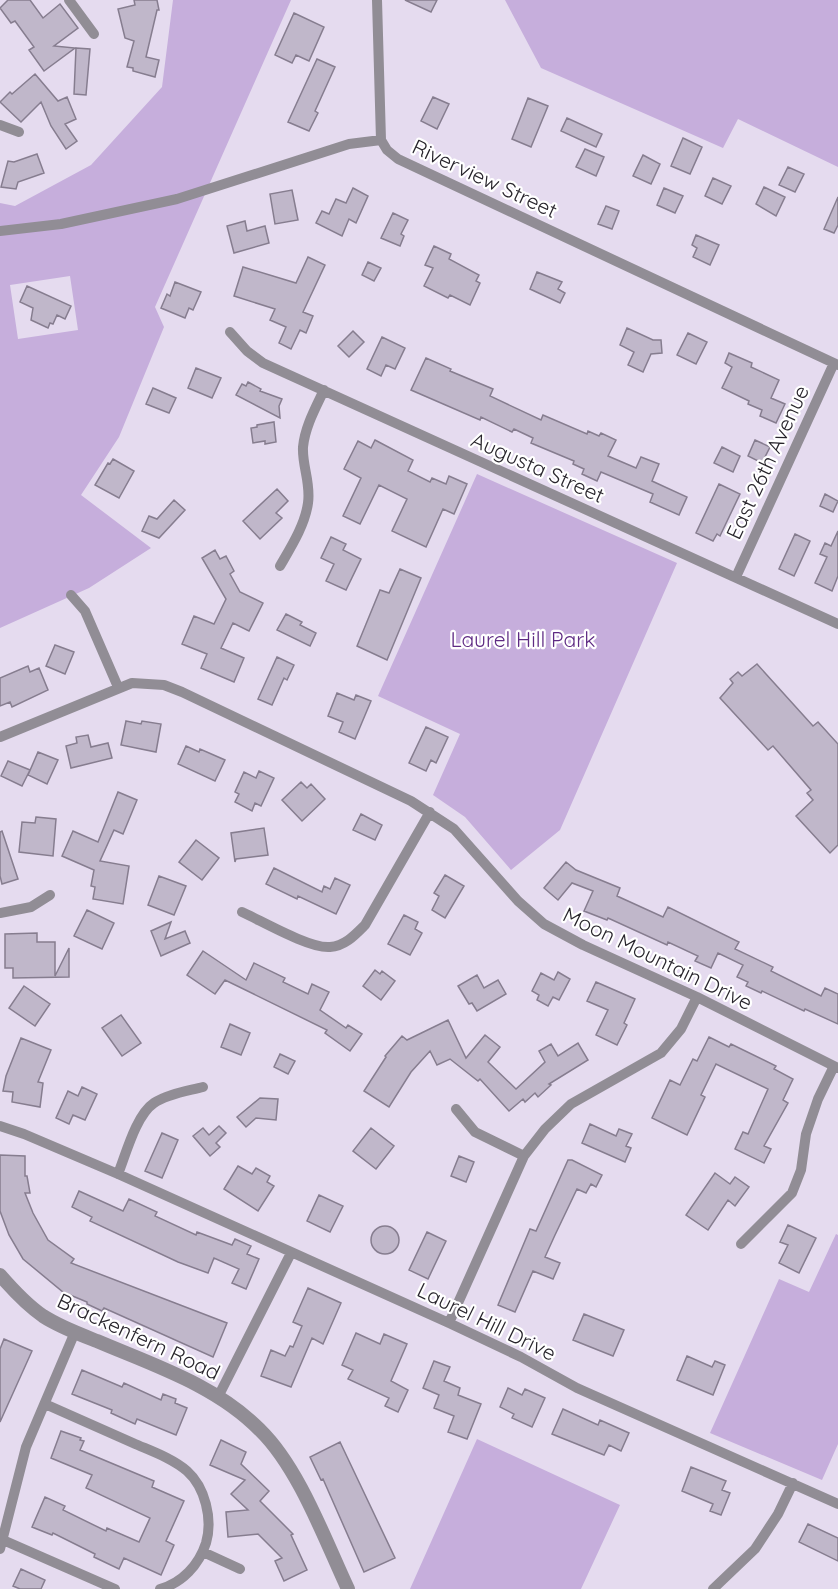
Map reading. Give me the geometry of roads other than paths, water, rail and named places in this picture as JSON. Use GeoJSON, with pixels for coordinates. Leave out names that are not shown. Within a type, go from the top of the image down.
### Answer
{"type":"FeatureCollection","features":[{"type":"Feature","properties":{"kind":"street"},"geometry":{"type":"LineString","coordinates":[[69,0],[94,34]]}},
{"type":"Feature","properties":{"kind":"street"},"geometry":{"type":"LineString","coordinates":[[0,231],[61,224],[177,199],[349,144],[381,140],[378,0]]}},
{"type":"Feature","properties":{"kind":"street"},"geometry":{"type":"LineString","coordinates":[[0,125],[20,132]]}},
{"type":"Feature","properties":{"kind":"street","name":"Riverview Street"},"geometry":{"type":"LineString","coordinates":[[381,140],[387,150],[398,159],[836,364]]}},
{"type":"Feature","properties":{"kind":"street","name":"Augusta Street"},"geometry":{"type":"LineString","coordinates":[[230,332],[247,351],[263,363],[838,624]]}},
{"type":"Feature","properties":{"kind":"street","name":"East 26th Avenue"},"geometry":{"type":"LineString","coordinates":[[736,577],[836,364]]}},
{"type":"Feature","properties":{"kind":"street"},"geometry":{"type":"LineString","coordinates":[[280,566],[298,531],[308,504],[309,486],[303,449],[306,428],[324,390]]}},
{"type":"Feature","properties":{"kind":"street"},"geometry":{"type":"LineString","coordinates":[[71,595],[85,611],[118,687]]}},
{"type":"Feature","properties":{"kind":"street","name":"Moon Mountain Drive"},"geometry":{"type":"LineString","coordinates":[[0,737],[132,683],[164,685],[182,692],[402,796],[430,812],[454,829],[518,901],[544,924],[836,1067],[818,1099],[806,1134],[801,1170],[792,1193],[741,1244]]}},
{"type":"Feature","properties":{"kind":"street"},"geometry":{"type":"LineString","coordinates":[[242,912],[312,945],[330,947],[351,940],[365,925],[430,812]]}},
{"type":"Feature","properties":{"kind":"street"},"geometry":{"type":"LineString","coordinates":[[0,914],[32,907],[50,895]]}},
{"type":"Feature","properties":{"kind":"street"},"geometry":{"type":"LineString","coordinates":[[449,1323],[524,1156],[545,1129],[571,1104],[661,1053],[681,1029],[697,998]]}},
{"type":"Feature","properties":{"kind":"street"},"geometry":{"type":"LineString","coordinates":[[118,1174],[141,1117],[152,1104],[203,1087]]}},
{"type":"Feature","properties":{"kind":"street"},"geometry":{"type":"LineString","coordinates":[[456,1109],[475,1132],[524,1156]]}},
{"type":"Feature","properties":{"kind":"street","name":"Laurel Hill Drive"},"geometry":{"type":"LineString","coordinates":[[0,1126],[118,1174],[449,1323],[521,1357],[577,1388],[838,1503]]}},
{"type":"Feature","properties":{"kind":"street"},"geometry":{"type":"LineString","coordinates":[[218,1396],[291,1253]]}},
{"type":"Feature","properties":{"kind":"street","name":"Brackenfern Road"},"geometry":{"type":"LineString","coordinates":[[0,1275],[43,1316],[194,1383],[239,1411],[276,1447],[294,1476],[348,1589]]}},
{"type":"Feature","properties":{"kind":"street"},"geometry":{"type":"LineString","coordinates":[[75,1332],[26,1447],[2,1544],[115,1589]]}},
{"type":"Feature","properties":{"kind":"street"},"geometry":{"type":"LineString","coordinates":[[45,1404],[166,1457],[186,1470],[200,1486],[208,1513],[209,1533],[203,1552],[194,1568],[168,1587],[159,1589]]}},
{"type":"Feature","properties":{"kind":"street"},"geometry":{"type":"LineString","coordinates":[[713,1589],[755,1549],[778,1514],[793,1484]]}},
{"type":"Feature","properties":{"kind":"street"},"geometry":{"type":"LineString","coordinates":[[203,1552],[240,1569]]}},
{"type":"Feature","properties":{"kind":"park label","name":"Laurel Hill Park"},"geometry":{"type":"Point","coordinates":[523,639]}}]}
